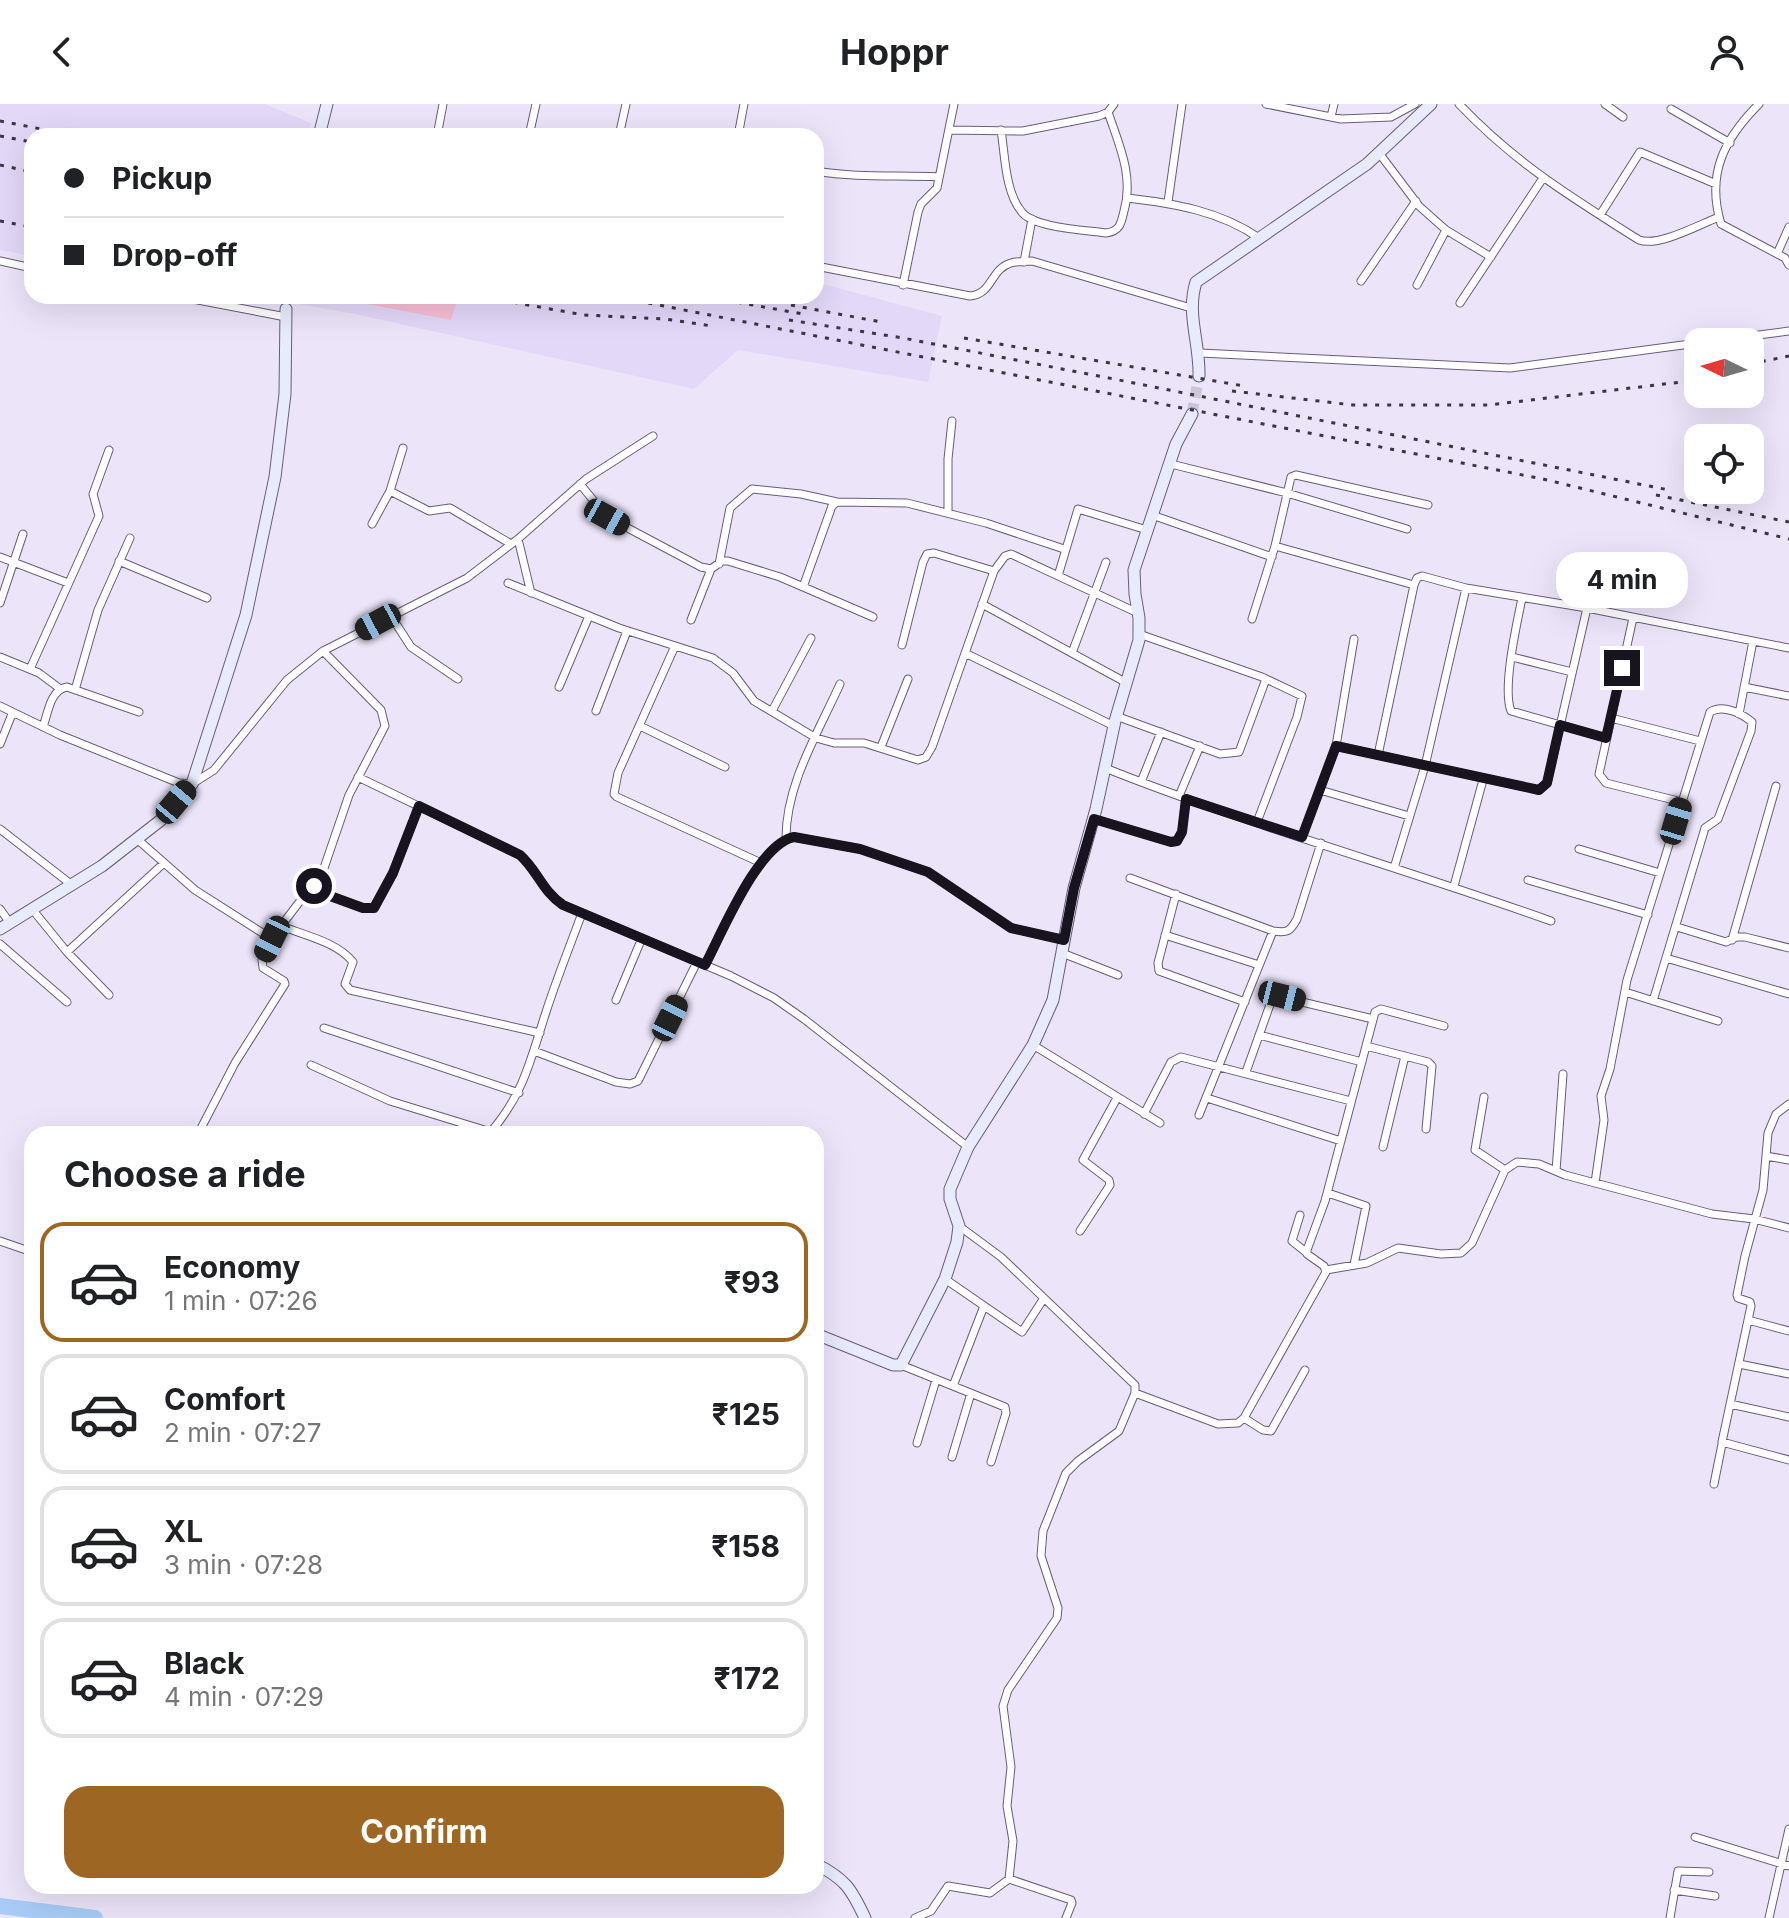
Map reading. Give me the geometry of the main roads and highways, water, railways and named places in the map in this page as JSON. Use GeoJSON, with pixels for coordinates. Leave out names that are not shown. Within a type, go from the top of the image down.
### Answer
{"type":"FeatureCollection","features":[{"type":"Feature","properties":{"kind":"waterway"},"geometry":{"type":"LineString","coordinates":[[0,1906],[95,1918]]}},
{"type":"Feature","properties":{"kind":"tunnel"},"geometry":{"type":"LineString","coordinates":[[1192,414],[1199,376]]}},
{"type":"Feature","properties":{"kind":"railway"},"geometry":{"type":"LineString","coordinates":[[0,121],[36,128]]}},
{"type":"Feature","properties":{"kind":"railway"},"geometry":{"type":"LineString","coordinates":[[0,136],[24,140]]}},
{"type":"Feature","properties":{"kind":"railway"},"geometry":{"type":"LineString","coordinates":[[0,165],[24,170]]}},
{"type":"Feature","properties":{"kind":"railway"},"geometry":{"type":"LineString","coordinates":[[0,221],[24,226]]}},
{"type":"Feature","properties":{"kind":"railway"},"geometry":{"type":"LineString","coordinates":[[523,304],[584,315],[665,319],[712,326]]}},
{"type":"Feature","properties":{"kind":"railway"},"geometry":{"type":"LineString","coordinates":[[654,304],[1543,479],[1789,539]]}},
{"type":"Feature","properties":{"kind":"railway"},"geometry":{"type":"LineString","coordinates":[[747,304],[803,314]]}},
{"type":"Feature","properties":{"kind":"railway"},"geometry":{"type":"LineString","coordinates":[[791,305],[881,322]]}},
{"type":"Feature","properties":{"kind":"railway"},"geometry":{"type":"LineString","coordinates":[[789,320],[903,338],[1669,490]]}},
{"type":"Feature","properties":{"kind":"railway"},"geometry":{"type":"LineString","coordinates":[[964,338],[1244,386]]}},
{"type":"Feature","properties":{"kind":"railway"},"geometry":{"type":"LineString","coordinates":[[1764,361],[1789,356]]}},
{"type":"Feature","properties":{"kind":"railway"},"geometry":{"type":"LineString","coordinates":[[1232,391],[1353,405],[1489,405],[1684,382]]}},
{"type":"Feature","properties":{"kind":"railway"},"geometry":{"type":"LineString","coordinates":[[1656,495],[1789,522]]}}]}
